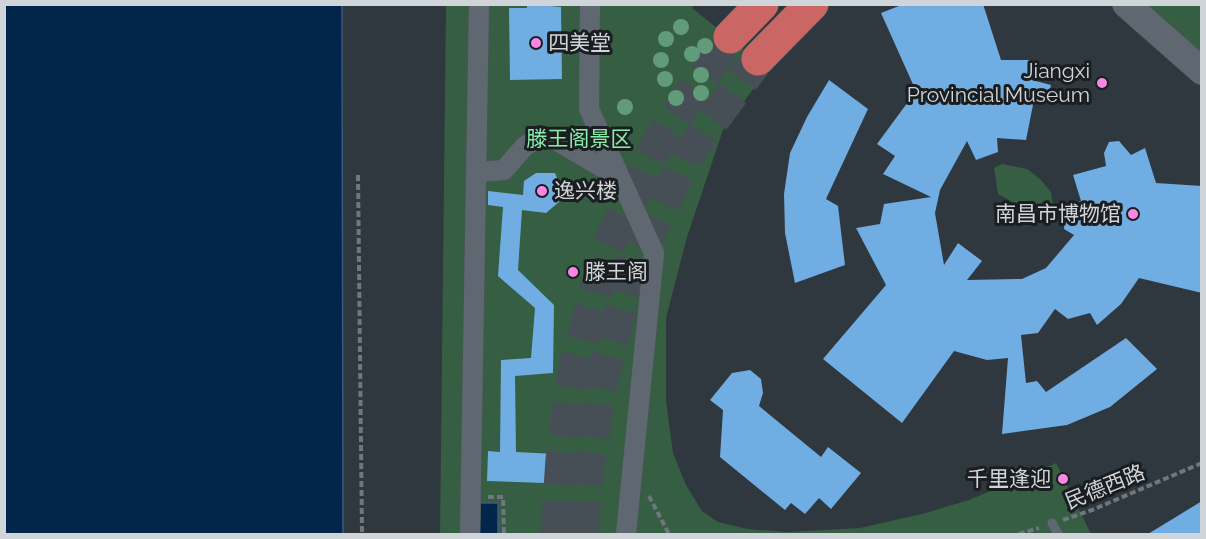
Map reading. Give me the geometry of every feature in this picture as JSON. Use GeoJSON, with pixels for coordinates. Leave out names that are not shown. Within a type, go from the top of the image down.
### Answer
{"type":"FeatureCollection","features":[{"type":"Feature","properties":{"kind":"highway"},"geometry":{"type":"LineString","coordinates":[[730,37],[762,4]]}},
{"type":"Feature","properties":{"kind":"highway"},"geometry":{"type":"LineString","coordinates":[[758,59],[812,4]]}},
{"type":"Feature","properties":{"kind":"main road"},"geometry":{"type":"LineString","coordinates":[[1126,4],[1202,71]]}},
{"type":"Feature","properties":{"kind":"street"},"geometry":{"type":"LineString","coordinates":[[470,534],[479,4]]}},
{"type":"Feature","properties":{"kind":"street"},"geometry":{"type":"LineString","coordinates":[[590,4],[589,109],[654,253],[626,534]]}},
{"type":"Feature","properties":{"kind":"street"},"geometry":{"type":"LineString","coordinates":[[477,172],[504,170],[525,146],[538,138],[552,138],[620,178]]}},
{"type":"Feature","properties":{"kind":"lane"},"geometry":{"type":"LineString","coordinates":[[1052,524],[1058,534]]}},
{"type":"Feature","properties":{"kind":"path"},"geometry":{"type":"LineString","coordinates":[[358,175],[362,534]]}},
{"type":"Feature","properties":{"kind":"path","name":"民德西路"},"geometry":{"type":"LineString","coordinates":[[1019,534],[1092,510],[1202,464]]}},
{"type":"Feature","properties":{"kind":"path"},"geometry":{"type":"LineString","coordinates":[[503,496],[504,534]]}},
{"type":"Feature","properties":{"kind":"green space","name":"滕王阁景区"},"geometry":{"type":"Polygon","coordinates":[[[446,4],[695,5],[692,8],[768,69],[723,130],[687,237],[666,318],[666,401],[673,453],[686,485],[702,511],[718,522],[748,529],[788,532],[860,528],[922,514],[969,500],[1056,463],[1091,534],[440,534],[446,4]]]}},
{"type":"Feature","properties":{"kind":"green space"},"geometry":{"type":"Polygon","coordinates":[[[1143,5],[1201,5],[1201,56],[1143,5]]]}},
{"type":"Feature","properties":{"kind":"green space"},"geometry":{"type":"Polygon","coordinates":[[[1002,164],[1027,169],[1040,179],[1051,192],[1054,212],[1029,225],[1016,204],[998,194],[994,168],[1002,164]]]}},
{"type":"Feature","properties":{"kind":"water"},"geometry":{"type":"Polygon","coordinates":[[[4,5],[342,5],[343,534],[5,534],[4,5]]]}},
{"type":"Feature","properties":{"kind":"water"},"geometry":{"type":"Polygon","coordinates":[[[476,503],[498,503],[498,534],[476,534],[476,503]]]}},
{"type":"Feature","properties":{"kind":"building","name":"四美堂"},"geometry":{"type":"Polygon","coordinates":[[[527,4],[561,7],[562,79],[510,80],[509,8],[527,8],[527,4]]]}},
{"type":"Feature","properties":{"kind":"building","name":"南昌市博物馆"},"geometry":{"type":"Polygon","coordinates":[[[904,4],[983,4],[1001,60],[1036,60],[1032,80],[1051,85],[1047,103],[1034,100],[1026,140],[997,138],[998,152],[976,160],[967,141],[940,190],[935,213],[944,265],[958,243],[982,261],[967,280],[1022,279],[1046,268],[1074,235],[1064,229],[1065,207],[1081,201],[1073,175],[1106,166],[1104,153],[1109,142],[1119,141],[1131,155],[1145,148],[1156,183],[1202,186],[1202,293],[1139,278],[1121,304],[1097,325],[1090,313],[1068,319],[1055,309],[1038,333],[1021,335],[1026,383],[1037,381],[1046,392],[1126,338],[1157,369],[1110,407],[1067,425],[1002,434],[1008,358],[987,360],[954,351],[902,423],[823,359],[886,285],[856,228],[880,224],[884,204],[931,197],[883,174],[895,156],[877,144],[916,91],[881,13],[904,4]]]}},
{"type":"Feature","properties":{"kind":"building"},"geometry":{"type":"Polygon","coordinates":[[[829,80],[868,109],[826,199],[838,206],[845,265],[795,283],[785,233],[784,194],[790,153],[807,117],[829,80]]]}},
{"type":"Feature","properties":{"kind":"building"},"geometry":{"type":"Polygon","coordinates":[[[536,173],[555,173],[561,188],[559,202],[546,213],[522,210],[518,270],[554,305],[553,373],[515,376],[516,452],[576,455],[574,484],[487,481],[488,451],[500,452],[501,360],[531,358],[535,308],[498,276],[503,207],[488,205],[488,191],[523,195],[524,181],[536,173]]]}},
{"type":"Feature","properties":{"kind":"building"},"geometry":{"type":"Polygon","coordinates":[[[750,370],[761,379],[763,393],[759,406],[821,457],[828,447],[861,473],[831,509],[819,498],[805,514],[791,503],[785,510],[720,457],[723,410],[710,400],[732,373],[750,370]]]}},
{"type":"Feature","properties":{"kind":"building"},"geometry":{"type":"Polygon","coordinates":[[[1202,501],[1202,534],[1148,534],[1202,501]]]}},
{"type":"Feature","properties":{"kind":"tunnel"},"geometry":{"type":"LineString","coordinates":[[557,534],[562,459],[574,373],[608,247],[658,142],[730,37]]}},
{"type":"Feature","properties":{"kind":"tunnel"},"geometry":{"type":"LineString","coordinates":[[582,534],[587,473],[600,388],[631,269],[686,157],[758,59]]}},
{"type":"Feature","properties":{"kind":"place","name":"四美堂"},"geometry":{"type":"Point","coordinates":[536,43]}},
{"type":"Feature","properties":{"kind":"place","name":"Jiangxi Provincial Museum"},"geometry":{"type":"Point","coordinates":[1102,83]}},
{"type":"Feature","properties":{"kind":"place","name":"逸兴楼"},"geometry":{"type":"Point","coordinates":[542,191]}},
{"type":"Feature","properties":{"kind":"place","name":"南昌市博物馆"},"geometry":{"type":"Point","coordinates":[1133,214]}},
{"type":"Feature","properties":{"kind":"place","name":"滕王阁"},"geometry":{"type":"Point","coordinates":[573,272]}},
{"type":"Feature","properties":{"kind":"place","name":"千里逢迎"},"geometry":{"type":"Point","coordinates":[1063,479]}}]}
